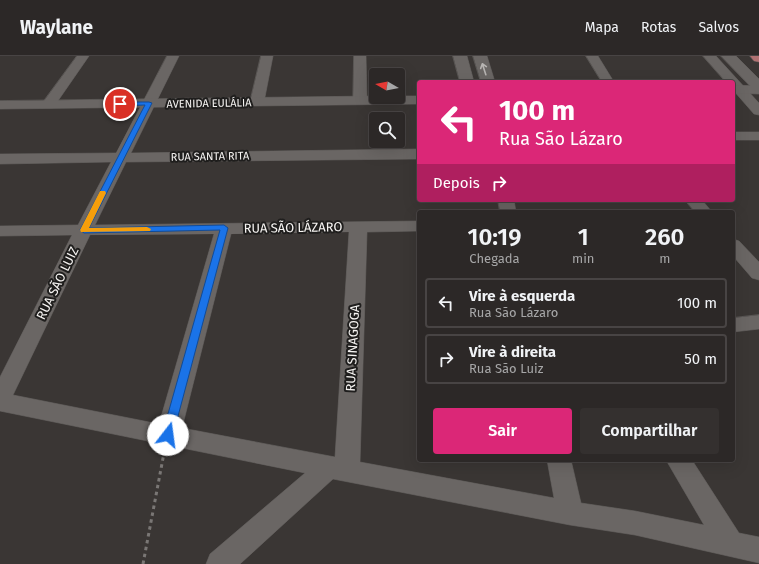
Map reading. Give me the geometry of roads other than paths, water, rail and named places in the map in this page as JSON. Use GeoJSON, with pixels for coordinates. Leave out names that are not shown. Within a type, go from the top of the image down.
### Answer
{"type":"FeatureCollection","features":[{"type":"Feature","properties":{"kind":"street"},"geometry":{"type":"LineString","coordinates":[[48,105],[83,56]]}},
{"type":"Feature","properties":{"kind":"street","name":"RUA SÃO LUIZ"},"geometry":{"type":"LineString","coordinates":[[0,401],[84,230],[173,56]]}},
{"type":"Feature","properties":{"kind":"street"},"geometry":{"type":"LineString","coordinates":[[256,102],[267,56]]}},
{"type":"Feature","properties":{"kind":"street"},"geometry":{"type":"LineString","coordinates":[[360,56],[360,101]]}},
{"type":"Feature","properties":{"kind":"street"},"geometry":{"type":"LineString","coordinates":[[460,56],[466,80]]}},
{"type":"Feature","properties":{"kind":"street"},"geometry":{"type":"LineString","coordinates":[[480,56],[487,80]]}},
{"type":"Feature","properties":{"kind":"street"},"geometry":{"type":"LineString","coordinates":[[592,56],[607,80]]}},
{"type":"Feature","properties":{"kind":"street"},"geometry":{"type":"LineString","coordinates":[[709,56],[729,80]]}},
{"type":"Feature","properties":{"kind":"street"},"geometry":{"type":"LineString","coordinates":[[728,56],[759,87]]}},
{"type":"Feature","properties":{"kind":"street"},"geometry":{"type":"LineString","coordinates":[[741,70],[759,74]]}},
{"type":"Feature","properties":{"kind":"street"},"geometry":{"type":"LineString","coordinates":[[736,89],[759,90]]}},
{"type":"Feature","properties":{"kind":"street"},"geometry":{"type":"LineString","coordinates":[[736,89],[759,111]]}},
{"type":"Feature","properties":{"kind":"street","name":"AVENIDA EULÁLIA"},"geometry":{"type":"LineString","coordinates":[[0,105],[417,100]]}},
{"type":"Feature","properties":{"kind":"street"},"geometry":{"type":"LineString","coordinates":[[735,136],[759,136]]}},
{"type":"Feature","properties":{"kind":"street","name":"RUA SANTA RITA"},"geometry":{"type":"LineString","coordinates":[[0,159],[417,154]]}},
{"type":"Feature","properties":{"kind":"street"},"geometry":{"type":"LineString","coordinates":[[695,202],[702,210]]}},
{"type":"Feature","properties":{"kind":"street","name":"RUA SÃO LÁZARO"},"geometry":{"type":"LineString","coordinates":[[0,231],[417,226]]}},
{"type":"Feature","properties":{"kind":"street","name":"RUA SINAGOGA"},"geometry":{"type":"LineString","coordinates":[[338,469],[358,227]]}},
{"type":"Feature","properties":{"kind":"street"},"geometry":{"type":"LineString","coordinates":[[168,435],[224,228]]}},
{"type":"Feature","properties":{"kind":"street"},"geometry":{"type":"LineString","coordinates":[[735,247],[759,274]]}},
{"type":"Feature","properties":{"kind":"street"},"geometry":{"type":"LineString","coordinates":[[735,325],[759,322]]}},
{"type":"Feature","properties":{"kind":"street"},"geometry":{"type":"LineString","coordinates":[[0,401],[338,469],[570,513],[635,523],[759,550]]}},
{"type":"Feature","properties":{"kind":"street"},"geometry":{"type":"LineString","coordinates":[[559,462],[570,513]]}},
{"type":"Feature","properties":{"kind":"street"},"geometry":{"type":"LineString","coordinates":[[679,462],[730,544]]}},
{"type":"Feature","properties":{"kind":"street"},"geometry":{"type":"LineString","coordinates":[[220,564],[338,469]]}}]}
